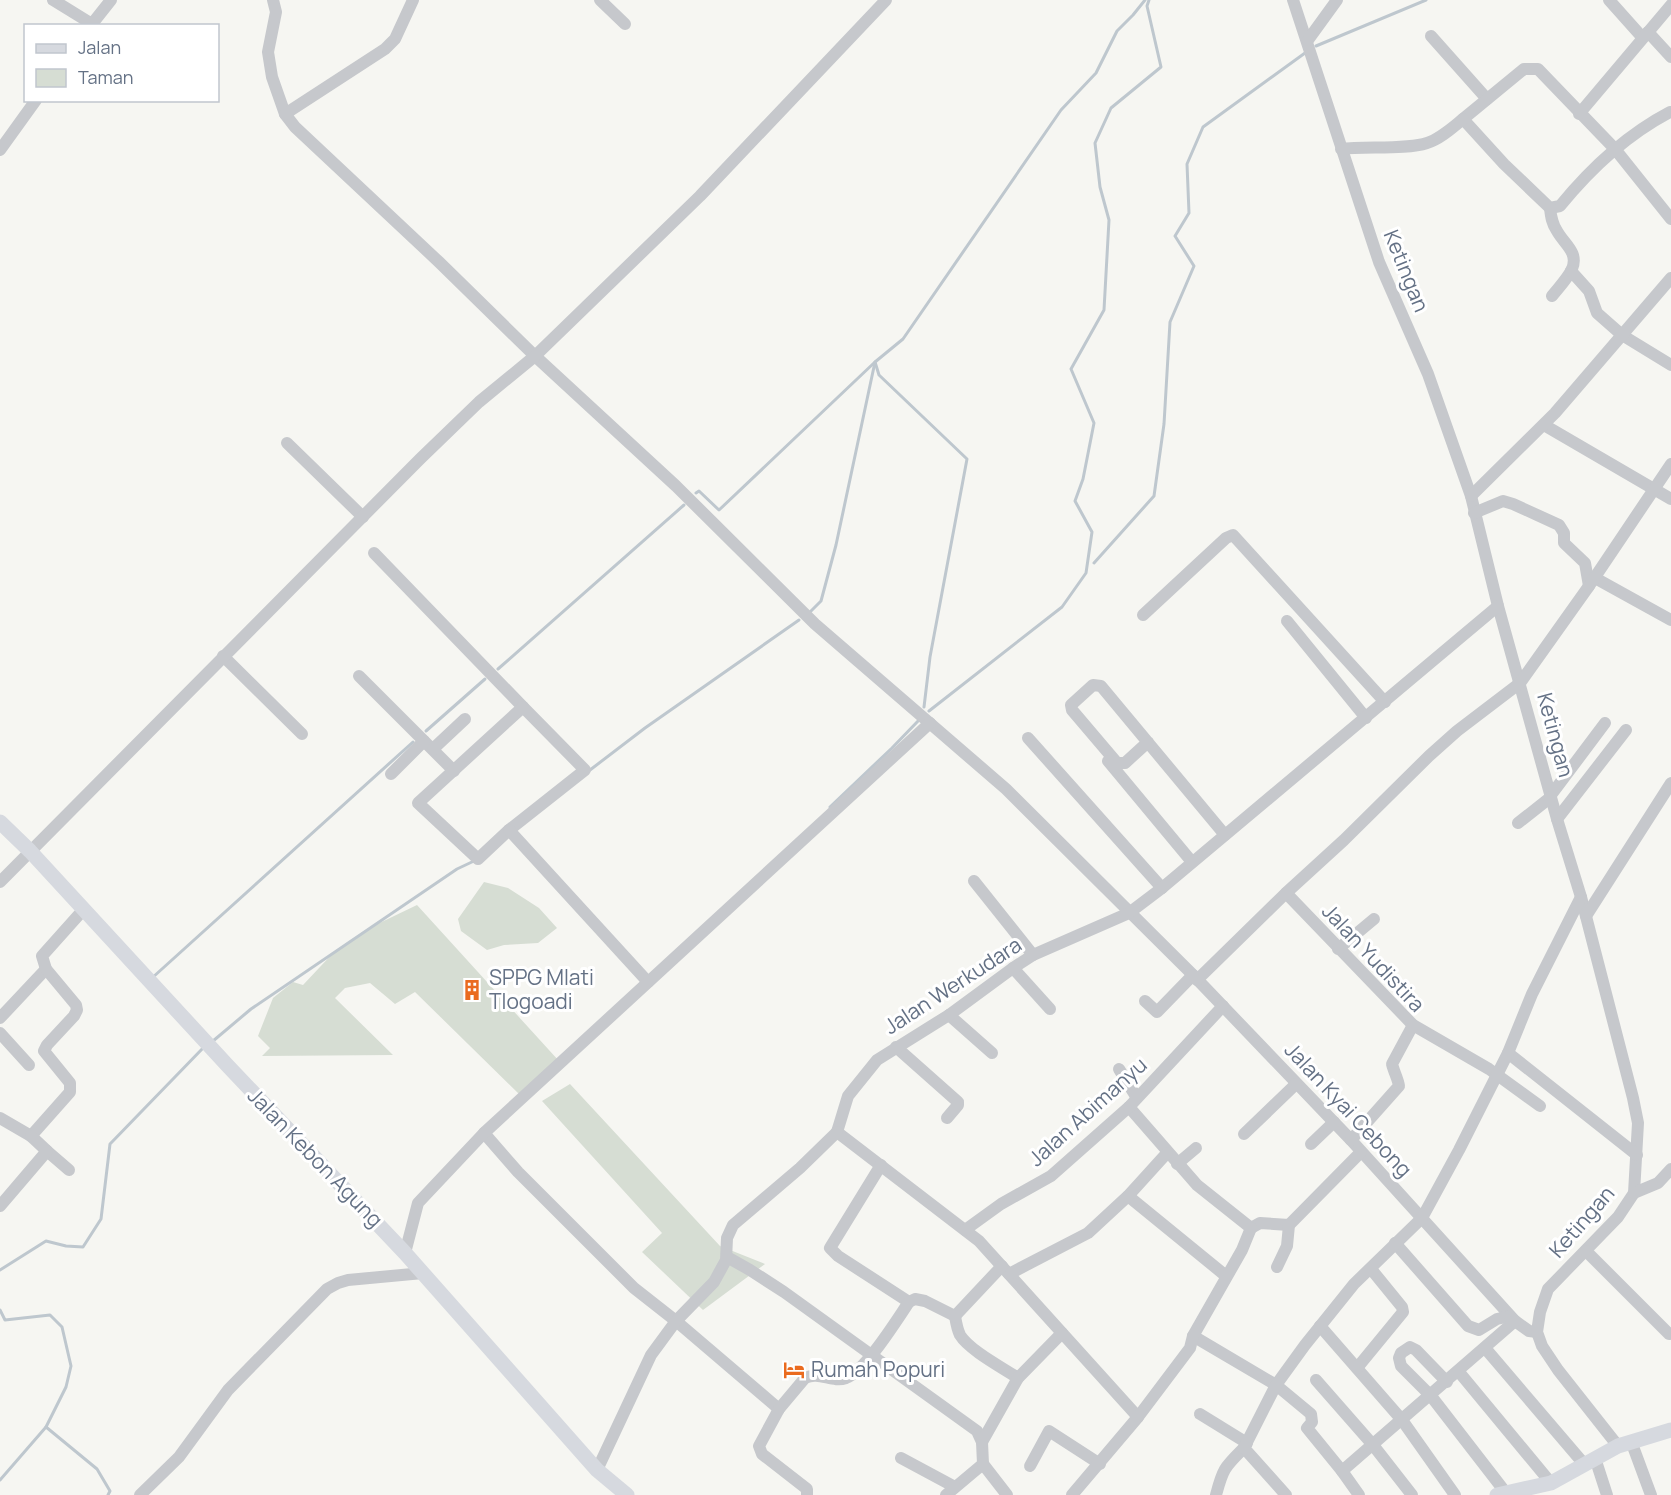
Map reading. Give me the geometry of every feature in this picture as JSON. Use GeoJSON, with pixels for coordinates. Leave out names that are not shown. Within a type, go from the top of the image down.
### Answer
{"type":"FeatureCollection","features":[{"type":"Feature","properties":{"kind":"main road","name":"Jalan Kebon Agung"},"geometry":{"type":"LineString","coordinates":[[0,822],[30,851],[227,1065],[405,1253],[597,1470],[627,1495]]}},
{"type":"Feature","properties":{"kind":"main road"},"geometry":{"type":"LineString","coordinates":[[1502,1494],[1551,1483],[1625,1443],[1671,1430]]}},
{"type":"Feature","properties":{"kind":"street"},"geometry":{"type":"LineString","coordinates":[[53,0],[89,24]]}},
{"type":"Feature","properties":{"kind":"street"},"geometry":{"type":"LineString","coordinates":[[92,24],[111,0]]}},
{"type":"Feature","properties":{"kind":"street"},"geometry":{"type":"LineString","coordinates":[[273,0],[276,12],[268,52],[272,77],[285,114],[385,49],[395,39],[413,0]]}},
{"type":"Feature","properties":{"kind":"street"},"geometry":{"type":"LineString","coordinates":[[600,0],[625,24]]}},
{"type":"Feature","properties":{"kind":"street"},"geometry":{"type":"LineString","coordinates":[[0,882],[479,402],[535,356],[700,196],[886,0]]}},
{"type":"Feature","properties":{"kind":"street","name":"Ketingan"},"geometry":{"type":"LineString","coordinates":[[1293,0],[1379,261],[1428,374],[1471,496],[1498,606],[1581,897],[1638,1124],[1634,1193],[1618,1216],[1548,1288],[1540,1312],[1537,1332]]}},
{"type":"Feature","properties":{"kind":"street"},"geometry":{"type":"LineString","coordinates":[[1308,40],[1337,0]]}},
{"type":"Feature","properties":{"kind":"street"},"geometry":{"type":"LineString","coordinates":[[1609,0],[1671,57]]}},
{"type":"Feature","properties":{"kind":"street"},"geometry":{"type":"LineString","coordinates":[[1579,114],[1671,5]]}},
{"type":"Feature","properties":{"kind":"street"},"geometry":{"type":"LineString","coordinates":[[1431,36],[1487,99]]}},
{"type":"Feature","properties":{"kind":"street"},"geometry":{"type":"LineString","coordinates":[[1341,149],[1428,143],[1448,132],[1524,69],[1538,69],[1615,149],[1671,219]]}},
{"type":"Feature","properties":{"kind":"street"},"geometry":{"type":"LineString","coordinates":[[0,150],[35,102]]}},
{"type":"Feature","properties":{"kind":"street"},"geometry":{"type":"LineString","coordinates":[[1550,208],[1560,206],[1580,181],[1632,134],[1671,112]]}},
{"type":"Feature","properties":{"kind":"street","name":"Jalan Kyai Cebong"},"geometry":{"type":"LineString","coordinates":[[285,114],[295,127],[439,261],[535,356],[676,486],[814,624],[1006,789],[1195,977],[1334,1122],[1513,1319],[1529,1331],[1537,1332]]}},
{"type":"Feature","properties":{"kind":"street"},"geometry":{"type":"LineString","coordinates":[[1463,120],[1550,208],[1552,222],[1557,233],[1575,257],[1571,271],[1552,296]]}},
{"type":"Feature","properties":{"kind":"street"},"geometry":{"type":"LineString","coordinates":[[1571,271],[1589,291],[1597,313],[1622,335],[1671,366]]}},
{"type":"Feature","properties":{"kind":"street"},"geometry":{"type":"LineString","coordinates":[[1471,496],[1544,425],[1669,283]]}},
{"type":"Feature","properties":{"kind":"street"},"geometry":{"type":"LineString","coordinates":[[1544,425],[1671,499]]}},
{"type":"Feature","properties":{"kind":"street"},"geometry":{"type":"LineString","coordinates":[[287,443],[363,517]]}},
{"type":"Feature","properties":{"kind":"street"},"geometry":{"type":"LineString","coordinates":[[1145,1001],[1157,1012],[1344,840],[1436,750],[1520,683],[1592,582],[1671,464]]}},
{"type":"Feature","properties":{"kind":"street"},"geometry":{"type":"LineString","coordinates":[[1474,513],[1503,501],[1559,525],[1564,543],[1585,563],[1592,582],[1671,620]]}},
{"type":"Feature","properties":{"kind":"street"},"geometry":{"type":"LineString","coordinates":[[1143,615],[1226,538],[1233,535],[1385,702]]}},
{"type":"Feature","properties":{"kind":"street"},"geometry":{"type":"LineString","coordinates":[[374,553],[524,707],[585,770],[509,830],[478,859],[418,803],[524,707]]}},
{"type":"Feature","properties":{"kind":"street","name":"Jalan Werkudara"},"geometry":{"type":"LineString","coordinates":[[837,1132],[848,1096],[877,1060],[949,1015],[1013,968],[1034,956],[1129,913],[1162,888],[1498,606]]}},
{"type":"Feature","properties":{"kind":"street"},"geometry":{"type":"LineString","coordinates":[[1287,621],[1366,718]]}},
{"type":"Feature","properties":{"kind":"street"},"geometry":{"type":"LineString","coordinates":[[223,656],[302,734]]}},
{"type":"Feature","properties":{"kind":"street"},"geometry":{"type":"LineString","coordinates":[[359,676],[454,771]]}},
{"type":"Feature","properties":{"kind":"street"},"geometry":{"type":"LineString","coordinates":[[1148,742],[1125,763],[1120,764],[1101,746],[1072,710],[1071,705],[1093,685],[1098,685],[1148,742],[1225,835]]}},
{"type":"Feature","properties":{"kind":"street"},"geometry":{"type":"LineString","coordinates":[[1065,710],[1192,862]]}},
{"type":"Feature","properties":{"kind":"street"},"geometry":{"type":"LineString","coordinates":[[391,774],[465,719]]}},
{"type":"Feature","properties":{"kind":"street"},"geometry":{"type":"LineString","coordinates":[[405,1253],[418,1203],[484,1133],[930,723]]}},
{"type":"Feature","properties":{"kind":"street"},"geometry":{"type":"LineString","coordinates":[[1518,823],[1551,796],[1605,723]]}},
{"type":"Feature","properties":{"kind":"street"},"geometry":{"type":"LineString","coordinates":[[1557,819],[1626,730]]}},
{"type":"Feature","properties":{"kind":"street"},"geometry":{"type":"LineString","coordinates":[[1028,738],[1162,888]]}},
{"type":"Feature","properties":{"kind":"street"},"geometry":{"type":"LineString","coordinates":[[1586,916],[1671,783]]}},
{"type":"Feature","properties":{"kind":"street"},"geometry":{"type":"LineString","coordinates":[[509,830],[648,982]]}},
{"type":"Feature","properties":{"kind":"street"},"geometry":{"type":"LineString","coordinates":[[974,881],[1034,956]]}},
{"type":"Feature","properties":{"kind":"street","name":"Jalan Yudistira"},"geometry":{"type":"LineString","coordinates":[[1286,893],[1413,1025],[1392,1064],[1399,1086],[1351,1140]]}},
{"type":"Feature","properties":{"kind":"street"},"geometry":{"type":"LineString","coordinates":[[1216,1495],[1226,1465],[1246,1446],[1276,1385],[1354,1284],[1422,1218],[1508,1053],[1532,994],[1581,897]]}},
{"type":"Feature","properties":{"kind":"street"},"geometry":{"type":"LineString","coordinates":[[31,1136],[70,1092],[70,1083],[44,1051],[77,1011],[76,1005],[46,969],[42,956],[84,909]]}},
{"type":"Feature","properties":{"kind":"street"},"geometry":{"type":"LineString","coordinates":[[1338,949],[1374,919]]}},
{"type":"Feature","properties":{"kind":"street"},"geometry":{"type":"LineString","coordinates":[[1013,968],[1050,1009]]}},
{"type":"Feature","properties":{"kind":"street"},"geometry":{"type":"LineString","coordinates":[[0,1018],[46,969]]}},
{"type":"Feature","properties":{"kind":"street","name":"Jalan Abimanyu"},"geometry":{"type":"LineString","coordinates":[[965,1230],[1000,1204],[1051,1176],[1133,1103],[1223,1006]]}},
{"type":"Feature","properties":{"kind":"street"},"geometry":{"type":"LineString","coordinates":[[949,1015],[992,1053]]}},
{"type":"Feature","properties":{"kind":"street"},"geometry":{"type":"LineString","coordinates":[[1413,1025],[1497,1074],[1540,1106]]}},
{"type":"Feature","properties":{"kind":"street"},"geometry":{"type":"LineString","coordinates":[[0,1033],[29,1065]]}},
{"type":"Feature","properties":{"kind":"street"},"geometry":{"type":"LineString","coordinates":[[896,1047],[958,1102],[947,1118]]}},
{"type":"Feature","properties":{"kind":"street"},"geometry":{"type":"LineString","coordinates":[[1508,1053],[1637,1155]]}},
{"type":"Feature","properties":{"kind":"street"},"geometry":{"type":"LineString","coordinates":[[1119,1069],[1133,1103],[1167,1153],[1197,1185],[1251,1228]]}},
{"type":"Feature","properties":{"kind":"street"},"geometry":{"type":"LineString","coordinates":[[1244,1134],[1296,1084]]}},
{"type":"Feature","properties":{"kind":"street"},"geometry":{"type":"LineString","coordinates":[[0,1119],[31,1136],[69,1170]]}},
{"type":"Feature","properties":{"kind":"street"},"geometry":{"type":"LineString","coordinates":[[1311,1144],[1334,1122]]}},
{"type":"Feature","properties":{"kind":"street"},"geometry":{"type":"LineString","coordinates":[[597,1470],[651,1355],[676,1321],[714,1282],[727,1257],[727,1238],[733,1225],[800,1168],[837,1132],[980,1242],[1138,1417]]}},
{"type":"Feature","properties":{"kind":"street"},"geometry":{"type":"LineString","coordinates":[[484,1133],[595,1251],[634,1288],[778,1409]]}},
{"type":"Feature","properties":{"kind":"street"},"geometry":{"type":"LineString","coordinates":[[1177,1164],[1196,1148]]}},
{"type":"Feature","properties":{"kind":"street"},"geometry":{"type":"LineString","coordinates":[[0,1206],[47,1151]]}},
{"type":"Feature","properties":{"kind":"street"},"geometry":{"type":"LineString","coordinates":[[1277,1267],[1287,1246],[1289,1225],[1361,1152]]}},
{"type":"Feature","properties":{"kind":"street"},"geometry":{"type":"LineString","coordinates":[[955,1316],[1006,1270],[1079,1238],[1128,1196],[1167,1153]]}},
{"type":"Feature","properties":{"kind":"street"},"geometry":{"type":"LineString","coordinates":[[881,1166],[830,1248],[838,1256],[909,1302]]}},
{"type":"Feature","properties":{"kind":"street"},"geometry":{"type":"LineString","coordinates":[[1634,1193],[1658,1183],[1671,1169]]}},
{"type":"Feature","properties":{"kind":"street"},"geometry":{"type":"LineString","coordinates":[[1128,1196],[1227,1276]]}},
{"type":"Feature","properties":{"kind":"street"},"geometry":{"type":"LineString","coordinates":[[1078,1493],[1190,1348],[1193,1336],[1242,1250],[1251,1228],[1260,1223],[1289,1225]]}},
{"type":"Feature","properties":{"kind":"street"},"geometry":{"type":"LineString","coordinates":[[1395,1243],[1468,1326],[1479,1330],[1497,1319],[1513,1319]]}},
{"type":"Feature","properties":{"kind":"street"},"geometry":{"type":"LineString","coordinates":[[1586,1251],[1669,1334]]}},
{"type":"Feature","properties":{"kind":"street"},"geometry":{"type":"LineString","coordinates":[[727,1257],[767,1280],[977,1431],[982,1442],[983,1464],[1006,1495]]}},
{"type":"Feature","properties":{"kind":"street"},"geometry":{"type":"LineString","coordinates":[[1357,1368],[1402,1312],[1402,1307],[1371,1269]]}},
{"type":"Feature","properties":{"kind":"street"},"geometry":{"type":"LineString","coordinates":[[140,1495],[179,1457],[228,1390],[298,1316],[327,1289],[348,1280],[423,1273]]}},
{"type":"Feature","properties":{"kind":"street"},"geometry":{"type":"LineString","coordinates":[[807,1495],[807,1489],[762,1454],[759,1446],[778,1409],[805,1378],[817,1375],[846,1378],[872,1354],[909,1302],[915,1299],[925,1301],[955,1316]]}},
{"type":"Feature","properties":{"kind":"street"},"geometry":{"type":"LineString","coordinates":[[955,1316],[962,1338],[988,1359],[1018,1378]]}},
{"type":"Feature","properties":{"kind":"street"},"geometry":{"type":"LineString","coordinates":[[1342,1471],[1459,1372],[1513,1319]]}},
{"type":"Feature","properties":{"kind":"street"},"geometry":{"type":"LineString","coordinates":[[1320,1326],[1402,1420],[1455,1495]]}},
{"type":"Feature","properties":{"kind":"street"},"geometry":{"type":"LineString","coordinates":[[1537,1332],[1542,1346],[1558,1370],[1625,1443],[1651,1495]]}},
{"type":"Feature","properties":{"kind":"street"},"geometry":{"type":"LineString","coordinates":[[982,1442],[1018,1378],[1062,1333]]}},
{"type":"Feature","properties":{"kind":"street"},"geometry":{"type":"LineString","coordinates":[[1193,1336],[1276,1385],[1311,1414],[1312,1422],[1307,1428],[1359,1495]]}},
{"type":"Feature","properties":{"kind":"street"},"geometry":{"type":"LineString","coordinates":[[1447,1382],[1416,1350],[1410,1347],[1399,1358],[1401,1366],[1431,1396],[1502,1494]]}},
{"type":"Feature","properties":{"kind":"street"},"geometry":{"type":"LineString","coordinates":[[1485,1348],[1590,1461],[1607,1495]]}},
{"type":"Feature","properties":{"kind":"street"},"geometry":{"type":"LineString","coordinates":[[1459,1372],[1551,1483]]}},
{"type":"Feature","properties":{"kind":"street"},"geometry":{"type":"LineString","coordinates":[[1316,1380],[1373,1445],[1412,1495]]}},
{"type":"Feature","properties":{"kind":"street"},"geometry":{"type":"LineString","coordinates":[[1200,1414],[1246,1446],[1286,1495]]}},
{"type":"Feature","properties":{"kind":"street"},"geometry":{"type":"LineString","coordinates":[[1030,1466],[1049,1431],[1100,1464]]}},
{"type":"Feature","properties":{"kind":"street"},"geometry":{"type":"LineString","coordinates":[[901,1458],[951,1491],[983,1464]]}},
{"type":"Feature","properties":{"kind":"green space"},"geometry":{"type":"Polygon","coordinates":[[[484,882],[508,888],[539,908],[557,928],[538,943],[504,945],[487,950],[461,931],[458,919],[484,882]]]}},
{"type":"Feature","properties":{"kind":"green space"},"geometry":{"type":"Polygon","coordinates":[[[417,905],[559,1061],[519,1094],[415,992],[395,1004],[370,983],[345,988],[335,998],[393,1055],[262,1056],[270,1048],[258,1036],[273,998],[293,982],[303,985],[335,951],[367,929],[417,905]]]}},
{"type":"Feature","properties":{"kind":"green space"},"geometry":{"type":"Polygon","coordinates":[[[570,1084],[720,1246],[765,1264],[703,1310],[642,1252],[662,1233],[542,1101],[570,1084]]]}},
{"type":"Feature","properties":{"kind":"waterway"},"geometry":{"type":"LineString","coordinates":[[810,612],[821,601],[836,545],[875,362],[903,339],[1061,110],[1096,73],[1117,31],[1145,0]]}},
{"type":"Feature","properties":{"kind":"waterway"},"geometry":{"type":"LineString","coordinates":[[929,711],[1062,607],[1086,573],[1092,532],[1075,501],[1083,479],[1094,423],[1071,369],[1104,310],[1109,220],[1100,187],[1095,143],[1111,108],[1161,67],[1147,6],[1149,0]]}},
{"type":"Feature","properties":{"kind":"waterway"},"geometry":{"type":"LineString","coordinates":[[1316,46],[1426,0]]}},
{"type":"Feature","properties":{"kind":"waterway"},"geometry":{"type":"LineString","coordinates":[[1094,563],[1154,496],[1164,424],[1170,322],[1194,266],[1175,236],[1189,213],[1187,164],[1203,127],[1305,53]]}},
{"type":"Feature","properties":{"kind":"waterway"},"geometry":{"type":"LineString","coordinates":[[696,493],[699,491],[719,510],[875,362],[879,375],[967,459],[930,657],[924,707]]}},
{"type":"Feature","properties":{"kind":"waterway"},"geometry":{"type":"LineString","coordinates":[[498,669],[684,505]]}},
{"type":"Feature","properties":{"kind":"waterway"},"geometry":{"type":"LineString","coordinates":[[590,770],[645,728],[799,620]]}},
{"type":"Feature","properties":{"kind":"waterway"},"geometry":{"type":"LineString","coordinates":[[426,731],[485,679]]}},
{"type":"Feature","properties":{"kind":"waterway"},"geometry":{"type":"LineString","coordinates":[[830,807],[919,720]]}},
{"type":"Feature","properties":{"kind":"waterway"},"geometry":{"type":"LineString","coordinates":[[152,978],[413,742]]}},
{"type":"Feature","properties":{"kind":"waterway"},"geometry":{"type":"LineString","coordinates":[[213,1041],[251,1009],[457,869],[474,861]]}},
{"type":"Feature","properties":{"kind":"waterway"},"geometry":{"type":"LineString","coordinates":[[0,1270],[46,1241],[83,1247],[101,1219],[110,1144],[204,1047]]}},
{"type":"Feature","properties":{"kind":"waterway"},"geometry":{"type":"LineString","coordinates":[[0,1310],[5,1320],[50,1315],[62,1327],[71,1366],[66,1387],[46,1427],[97,1469],[110,1491],[108,1495]]}},
{"type":"Feature","properties":{"kind":"waterway"},"geometry":{"type":"LineString","coordinates":[[0,1480],[46,1427]]}},
{"type":"Feature","properties":{"kind":"place","name":"SPPG Mlati Tlogoadi"},"geometry":{"type":"Point","coordinates":[472,990]}},
{"type":"Feature","properties":{"kind":"place","name":"Rumah Popuri"},"geometry":{"type":"Point","coordinates":[794,1370]}}]}
